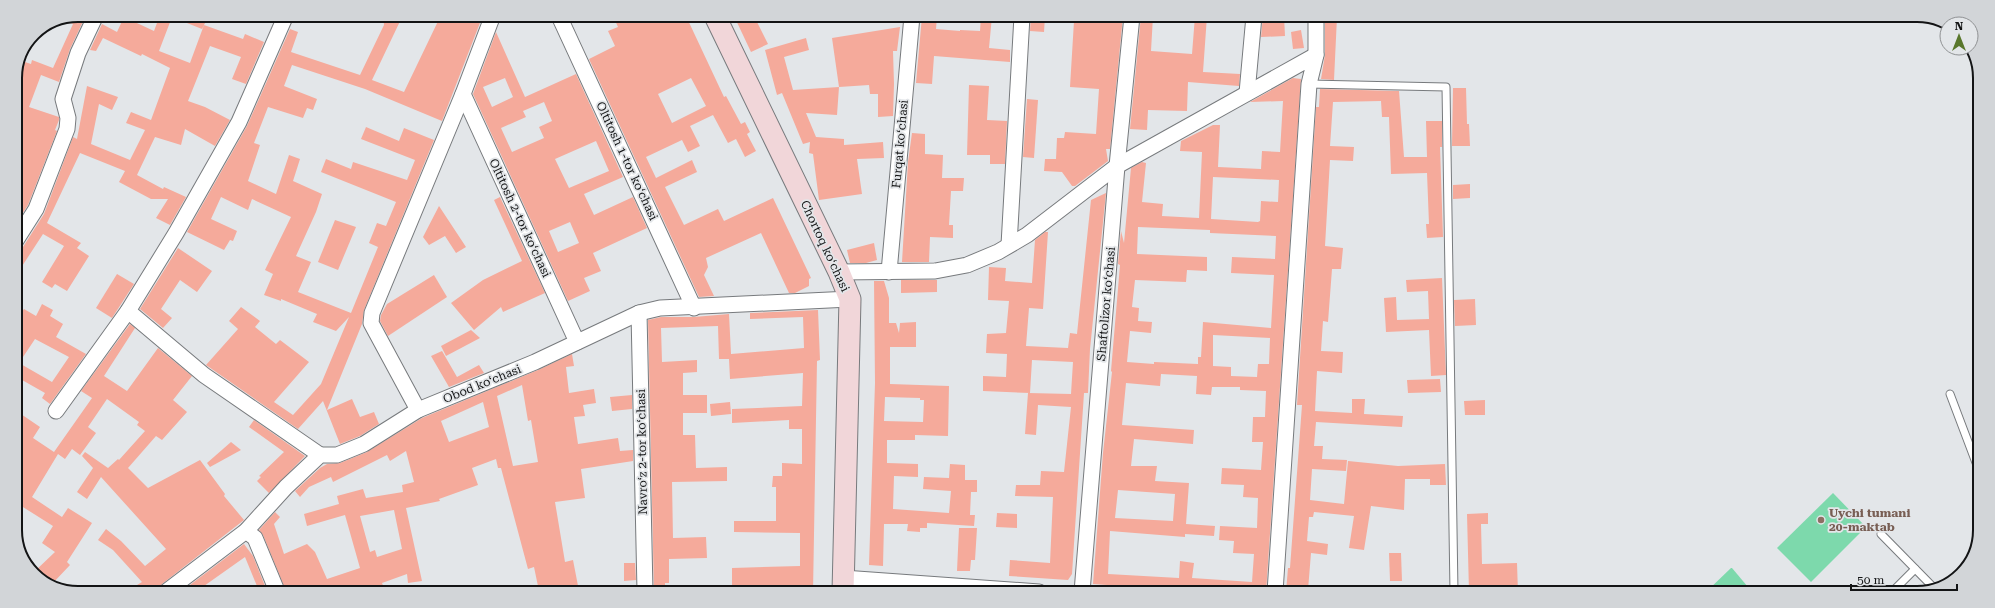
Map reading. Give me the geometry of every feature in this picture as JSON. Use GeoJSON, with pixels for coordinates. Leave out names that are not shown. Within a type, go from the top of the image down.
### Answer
{"type":"FeatureCollection","features":[{"type":"Feature","properties":{"kind":"main road","name":"Chortoq koʻchasi"},"geometry":{"type":"LineString","coordinates":[[719,22],[839,272],[850,300],[843,585]]}},
{"type":"Feature","properties":{"kind":"street"},"geometry":{"type":"LineString","coordinates":[[22,231],[36,209],[67,129],[68,118],[63,99],[78,53],[92,22]]}},
{"type":"Feature","properties":{"kind":"street"},"geometry":{"type":"LineString","coordinates":[[56,411],[128,311],[176,233],[238,122],[283,22]]}},
{"type":"Feature","properties":{"kind":"street"},"geometry":{"type":"LineString","coordinates":[[418,410],[371,323],[372,313],[463,94],[491,22]]}},
{"type":"Feature","properties":{"kind":"street","name":"Oltitosh 1-tor koʻchasi"},"geometry":{"type":"LineString","coordinates":[[562,22],[694,308]]}},
{"type":"Feature","properties":{"kind":"street","name":"Furqat koʻchasi"},"geometry":{"type":"LineString","coordinates":[[889,272],[911,22]]}},
{"type":"Feature","properties":{"kind":"street"},"geometry":{"type":"LineString","coordinates":[[1009,245],[1022,22]]}},
{"type":"Feature","properties":{"kind":"street","name":"Shaftolizor koʻchasi"},"geometry":{"type":"LineString","coordinates":[[1082,586],[1117,166],[1131,22]]}},
{"type":"Feature","properties":{"kind":"street"},"geometry":{"type":"LineString","coordinates":[[1247,93],[1253,22]]}},
{"type":"Feature","properties":{"kind":"street"},"geometry":{"type":"LineString","coordinates":[[1275,586],[1309,84],[1316,55],[1316,22]]}},
{"type":"Feature","properties":{"kind":"street"},"geometry":{"type":"LineString","coordinates":[[839,272],[935,271],[968,265],[1026,235],[1117,166],[1316,55]]}},
{"type":"Feature","properties":{"kind":"street","name":"Oltitosh 2-tor koʻchasi"},"geometry":{"type":"LineString","coordinates":[[463,94],[577,342]]}},
{"type":"Feature","properties":{"kind":"street","name":"Obod koʻchasi"},"geometry":{"type":"LineString","coordinates":[[320,455],[337,455],[364,444],[418,410],[535,362],[639,313],[660,308],[694,308],[850,300]]}},
{"type":"Feature","properties":{"kind":"street"},"geometry":{"type":"LineString","coordinates":[[128,311],[204,375],[320,455],[286,487],[246,531],[174,586]]}},
{"type":"Feature","properties":{"kind":"street","name":"Navroʻz 2-tor koʻchasi"},"geometry":{"type":"LineString","coordinates":[[639,313],[644,586]]}},
{"type":"Feature","properties":{"kind":"street"},"geometry":{"type":"LineString","coordinates":[[246,531],[255,538],[276,586]]}},
{"type":"Feature","properties":{"kind":"street"},"geometry":{"type":"LineString","coordinates":[[843,585],[871,586]]}},
{"type":"Feature","properties":{"kind":"lane"},"geometry":{"type":"LineString","coordinates":[[1309,84],[1446,87],[1454,586]]}},
{"type":"Feature","properties":{"kind":"lane"},"geometry":{"type":"LineString","coordinates":[[1950,394],[1973,455]]}},
{"type":"Feature","properties":{"kind":"lane"},"geometry":{"type":"LineString","coordinates":[[1881,534],[1930,584]]}},
{"type":"Feature","properties":{"kind":"lane"},"geometry":{"type":"LineString","coordinates":[[1898,586],[1915,569]]}},
{"type":"Feature","properties":{"kind":"green space"},"geometry":{"type":"Polygon","coordinates":[[[1833,493],[1866,527],[1811,582],[1777,548],[1833,493]]]}},
{"type":"Feature","properties":{"kind":"green space"},"geometry":{"type":"Polygon","coordinates":[[[1731,568],[1747,586],[1712,586],[1731,568]]]}},
{"type":"Feature","properties":{"kind":"building"},"geometry":{"type":"Polygon","coordinates":[[[83,22],[70,49],[59,82],[41,75],[29,107],[59,117],[59,120],[55,130],[57,131],[28,205],[22,214],[23,67],[25,62],[31,64],[32,60],[53,68],[73,24],[69,23],[83,22]]]}},
{"type":"Feature","properties":{"kind":"building"},"geometry":{"type":"Polygon","coordinates":[[[122,22],[135,22],[154,31],[157,22],[170,22],[159,51],[190,63],[204,25],[243,39],[245,34],[264,42],[246,84],[232,79],[241,57],[210,46],[188,101],[205,107],[230,120],[215,146],[185,129],[181,145],[155,137],[137,175],[163,189],[164,187],[186,197],[170,225],[156,218],[168,199],[151,199],[119,182],[125,171],[80,153],[47,223],[81,243],[77,248],[89,256],[67,291],[55,284],[52,288],[42,282],[64,246],[43,234],[22,266],[22,248],[44,214],[73,137],[77,139],[87,86],[118,97],[112,110],[99,104],[91,144],[130,160],[145,130],[126,123],[131,112],[151,120],[170,68],[142,54],[141,56],[103,38],[96,51],[90,50],[102,24],[117,32],[122,22]]]}},
{"type":"Feature","properties":{"kind":"building"},"geometry":{"type":"Polygon","coordinates":[[[184,22],[206,22],[202,29],[184,22]]]}},
{"type":"Feature","properties":{"kind":"building"},"geometry":{"type":"Polygon","coordinates":[[[384,22],[400,22],[372,80],[404,92],[438,22],[480,22],[442,121],[365,89],[292,65],[284,86],[317,99],[313,110],[307,108],[303,118],[268,107],[254,143],[260,145],[248,181],[276,194],[289,155],[300,159],[293,181],[322,194],[316,212],[296,256],[311,262],[298,292],[351,313],[378,247],[369,243],[377,223],[386,226],[396,202],[321,172],[326,159],[351,169],[353,162],[407,180],[415,160],[361,139],[366,127],[399,141],[404,128],[434,140],[364,310],[362,324],[327,410],[352,399],[360,417],[374,412],[379,424],[360,436],[340,444],[323,401],[298,429],[206,365],[238,329],[229,321],[241,307],[260,321],[255,327],[276,344],[280,340],[309,362],[274,402],[293,415],[321,384],[349,317],[336,331],[313,322],[317,314],[281,299],[281,301],[264,295],[273,274],[265,270],[291,217],[252,199],[248,210],[221,197],[211,219],[237,231],[233,241],[230,240],[224,250],[187,232],[247,126],[290,29],[298,32],[291,52],[360,75],[384,25],[384,22]]]}},
{"type":"Feature","properties":{"kind":"building"},"geometry":{"type":"Polygon","coordinates":[[[616,22],[689,22],[724,97],[726,96],[741,124],[745,122],[750,132],[747,134],[756,151],[745,157],[736,139],[728,143],[713,115],[690,126],[700,146],[688,152],[682,140],[646,157],[656,178],[692,160],[697,172],[665,187],[684,225],[718,209],[724,221],[773,198],[811,278],[809,279],[809,286],[795,293],[789,293],[761,233],[706,258],[708,267],[704,275],[714,296],[699,297],[589,59],[615,46],[608,31],[618,27],[616,22]],[[691,78],[658,94],[672,123],[706,106],[691,78]]]}},
{"type":"Feature","properties":{"kind":"building"},"geometry":{"type":"Polygon","coordinates":[[[737,22],[757,22],[768,44],[751,52],[737,22]]]}},
{"type":"Feature","properties":{"kind":"building"},"geometry":{"type":"Polygon","coordinates":[[[921,22],[937,22],[936,29],[980,31],[981,22],[991,22],[989,48],[1010,50],[1010,62],[934,56],[932,84],[916,83],[921,22]]]}},
{"type":"Feature","properties":{"kind":"building"},"geometry":{"type":"Polygon","coordinates":[[[1031,22],[1045,22],[1044,32],[1030,31],[1031,22]]]}},
{"type":"Feature","properties":{"kind":"building"},"geometry":{"type":"Polygon","coordinates":[[[1074,22],[1122,22],[1110,149],[1106,149],[1108,161],[1075,186],[1072,186],[1062,172],[1044,171],[1045,159],[1056,159],[1057,138],[1064,138],[1065,132],[1096,134],[1099,89],[1070,87],[1074,22]]]}},
{"type":"Feature","properties":{"kind":"building"},"geometry":{"type":"Polygon","coordinates":[[[1140,22],[1153,22],[1151,51],[1192,54],[1195,22],[1207,22],[1203,72],[1240,74],[1239,86],[1188,82],[1187,111],[1148,110],[1147,130],[1130,129],[1140,22]]]}},
{"type":"Feature","properties":{"kind":"building"},"geometry":{"type":"Polygon","coordinates":[[[1262,22],[1284,22],[1285,36],[1261,37],[1262,22]]]}},
{"type":"Feature","properties":{"kind":"building"},"geometry":{"type":"Polygon","coordinates":[[[1325,22],[1337,22],[1334,80],[1321,79],[1325,55],[1325,22]]]}},
{"type":"Feature","properties":{"kind":"building"},"geometry":{"type":"Polygon","coordinates":[[[900,27],[897,51],[893,51],[893,116],[878,117],[878,94],[870,94],[869,85],[839,87],[832,38],[900,27]]]}},
{"type":"Feature","properties":{"kind":"building"},"geometry":{"type":"Polygon","coordinates":[[[1301,30],[1304,48],[1293,49],[1291,32],[1301,30]]]}},
{"type":"Feature","properties":{"kind":"building"},"geometry":{"type":"Polygon","coordinates":[[[496,32],[525,97],[576,74],[623,177],[584,194],[594,215],[633,197],[647,228],[593,253],[601,271],[584,278],[590,291],[568,301],[473,94],[496,32]],[[505,78],[483,87],[492,107],[513,97],[505,78]],[[544,102],[523,111],[526,117],[501,128],[512,152],[544,138],[539,127],[552,121],[544,102]],[[596,141],[555,159],[569,188],[609,171],[596,141]],[[570,222],[549,231],[558,252],[579,243],[570,222]]]}},
{"type":"Feature","properties":{"kind":"building"},"geometry":{"type":"Polygon","coordinates":[[[806,38],[809,50],[784,57],[793,90],[839,87],[837,115],[806,113],[816,137],[844,139],[844,145],[883,142],[884,158],[857,159],[862,194],[819,200],[813,154],[809,153],[810,142],[803,144],[782,93],[777,95],[765,50],[806,38]]]}},
{"type":"Feature","properties":{"kind":"building"},"geometry":{"type":"Polygon","coordinates":[[[1293,78],[1301,79],[1266,586],[1121,586],[1093,584],[1103,453],[1112,372],[1121,231],[1124,243],[1131,168],[1142,162],[1146,163],[1142,202],[1163,204],[1162,216],[1199,218],[1202,152],[1180,151],[1181,141],[1213,125],[1220,125],[1218,167],[1261,169],[1262,151],[1280,152],[1283,101],[1250,102],[1293,78]],[[1213,177],[1211,219],[1258,222],[1260,221],[1261,201],[1278,202],[1279,180],[1213,177]],[[1138,227],[1137,254],[1207,257],[1207,271],[1187,270],[1186,282],[1135,280],[1132,307],[1139,308],[1138,321],[1152,322],[1151,333],[1130,331],[1127,362],[1154,364],[1154,362],[1198,364],[1198,357],[1201,357],[1203,322],[1271,328],[1274,275],[1231,273],[1232,257],[1275,259],[1276,236],[1210,233],[1210,230],[1138,227]],[[1213,335],[1213,366],[1231,367],[1231,376],[1257,377],[1258,364],[1269,364],[1270,338],[1213,335]],[[1161,374],[1160,386],[1126,383],[1122,425],[1194,430],[1193,444],[1134,439],[1131,466],[1157,466],[1155,481],[1189,483],[1186,524],[1215,526],[1214,536],[1185,534],[1185,537],[1110,531],[1108,574],[1179,578],[1180,561],[1194,563],[1192,578],[1252,582],[1254,554],[1233,553],[1234,541],[1219,540],[1220,526],[1257,528],[1258,498],[1243,497],[1244,485],[1221,484],[1222,468],[1261,470],[1263,442],[1252,442],[1253,417],[1265,417],[1266,391],[1240,390],[1240,387],[1212,387],[1211,395],[1196,394],[1197,376],[1161,374]],[[1118,490],[1115,518],[1173,521],[1175,494],[1118,490]]]}},
{"type":"Feature","properties":{"kind":"building"},"geometry":{"type":"Polygon","coordinates":[[[969,85],[989,86],[987,120],[1007,121],[1005,164],[990,164],[990,155],[967,155],[969,85]]]}},
{"type":"Feature","properties":{"kind":"building"},"geometry":{"type":"Polygon","coordinates":[[[1453,88],[1466,88],[1467,124],[1469,124],[1470,146],[1452,146],[1453,88]]]}},
{"type":"Feature","properties":{"kind":"building"},"geometry":{"type":"Polygon","coordinates":[[[1320,89],[1399,91],[1404,157],[1427,157],[1426,121],[1442,121],[1442,147],[1440,147],[1443,237],[1427,238],[1426,224],[1429,224],[1427,173],[1391,174],[1389,117],[1382,117],[1381,101],[1333,102],[1330,146],[1354,147],[1353,161],[1330,160],[1325,246],[1343,248],[1341,269],[1332,269],[1328,322],[1323,321],[1321,351],[1343,352],[1342,373],[1317,371],[1315,411],[1352,413],[1352,399],[1365,399],[1364,414],[1403,416],[1402,427],[1316,422],[1314,446],[1323,446],[1322,459],[1347,460],[1346,471],[1312,469],[1310,500],[1344,504],[1348,461],[1398,466],[1445,464],[1446,485],[1430,485],[1430,479],[1405,479],[1404,510],[1371,506],[1364,550],[1349,548],[1354,516],[1314,512],[1313,517],[1309,517],[1307,541],[1328,544],[1327,555],[1311,553],[1308,586],[1286,586],[1288,568],[1290,568],[1302,405],[1297,405],[1316,107],[1319,107],[1320,89]]]}},
{"type":"Feature","properties":{"kind":"building"},"geometry":{"type":"Polygon","coordinates":[[[1027,99],[1038,100],[1034,158],[1023,157],[1027,99]]]}},
{"type":"Feature","properties":{"kind":"building"},"geometry":{"type":"Polygon","coordinates":[[[912,133],[925,134],[925,154],[943,155],[942,178],[964,178],[963,191],[951,191],[949,225],[953,225],[953,238],[930,237],[929,262],[902,262],[908,162],[912,133]]]}},
{"type":"Feature","properties":{"kind":"building"},"geometry":{"type":"Polygon","coordinates":[[[1470,184],[1470,198],[1453,199],[1453,185],[1470,184]]]}},
{"type":"Feature","properties":{"kind":"building"},"geometry":{"type":"Polygon","coordinates":[[[1106,193],[1090,349],[1088,393],[1084,393],[1072,574],[1068,580],[1009,576],[1010,560],[1050,563],[1053,497],[1015,496],[1016,485],[1040,485],[1041,471],[1064,472],[1071,407],[1038,405],[1036,435],[1025,434],[1028,393],[1071,394],[1073,362],[1032,360],[1030,393],[983,391],[983,376],[1006,377],[1007,354],[986,353],[987,334],[1006,333],[1009,301],[988,300],[989,267],[1006,268],[1005,281],[1032,283],[1035,240],[1045,232],[1048,232],[1043,309],[1029,308],[1026,346],[1068,348],[1070,333],[1077,334],[1091,200],[1106,193]]]}},
{"type":"Feature","properties":{"kind":"building"},"geometry":{"type":"Polygon","coordinates":[[[500,197],[545,293],[503,312],[501,307],[474,330],[451,303],[483,280],[522,261],[494,200],[500,197]]]}},
{"type":"Feature","properties":{"kind":"building"},"geometry":{"type":"Polygon","coordinates":[[[439,206],[466,247],[456,253],[445,236],[429,245],[423,237],[439,206]]]}},
{"type":"Feature","properties":{"kind":"building"},"geometry":{"type":"Polygon","coordinates":[[[335,220],[356,227],[338,270],[318,262],[335,220]]]}},
{"type":"Feature","properties":{"kind":"building"},"geometry":{"type":"Polygon","coordinates":[[[874,243],[877,260],[866,263],[850,263],[847,250],[874,243]]]}},
{"type":"Feature","properties":{"kind":"building"},"geometry":{"type":"Polygon","coordinates":[[[178,248],[212,271],[197,292],[180,280],[161,309],[172,318],[163,328],[140,309],[178,248]]]}},
{"type":"Feature","properties":{"kind":"building"},"geometry":{"type":"Polygon","coordinates":[[[117,274],[134,284],[112,318],[96,308],[117,274]]]}},
{"type":"Feature","properties":{"kind":"building"},"geometry":{"type":"Polygon","coordinates":[[[434,275],[447,297],[388,336],[380,321],[381,315],[387,304],[434,275]]]}},
{"type":"Feature","properties":{"kind":"building"},"geometry":{"type":"Polygon","coordinates":[[[1442,278],[1446,375],[1431,376],[1429,330],[1386,332],[1384,298],[1396,297],[1397,320],[1429,319],[1428,291],[1407,292],[1406,280],[1442,278]]]}},
{"type":"Feature","properties":{"kind":"building"},"geometry":{"type":"Polygon","coordinates":[[[901,280],[937,280],[937,292],[901,293],[901,280]]]}},
{"type":"Feature","properties":{"kind":"building"},"geometry":{"type":"Polygon","coordinates":[[[874,281],[884,281],[889,298],[889,323],[896,323],[899,333],[900,323],[916,322],[916,347],[890,347],[890,384],[949,386],[948,436],[915,435],[915,440],[887,440],[887,463],[918,464],[918,477],[894,476],[893,509],[949,513],[951,491],[923,489],[924,477],[949,478],[950,464],[965,465],[965,480],[977,480],[977,492],[971,492],[970,515],[975,515],[974,526],[927,523],[927,528],[920,528],[920,532],[907,531],[908,524],[884,524],[883,566],[869,565],[875,383],[874,281]],[[885,397],[884,421],[923,422],[924,400],[920,400],[920,398],[885,397]]]}},
{"type":"Feature","properties":{"kind":"building"},"geometry":{"type":"Polygon","coordinates":[[[1475,299],[1476,325],[1455,326],[1454,300],[1475,299]]]}},
{"type":"Feature","properties":{"kind":"building"},"geometry":{"type":"Polygon","coordinates":[[[42,304],[53,310],[50,316],[63,324],[56,337],[86,354],[50,404],[42,398],[45,393],[22,380],[22,365],[52,382],[69,357],[35,339],[22,358],[22,312],[24,309],[36,316],[42,304]]]}},
{"type":"Feature","properties":{"kind":"building"},"geometry":{"type":"Polygon","coordinates":[[[818,310],[820,360],[817,361],[813,586],[732,586],[732,568],[800,566],[800,533],[734,532],[734,521],[776,521],[776,487],[772,487],[773,476],[782,476],[782,463],[802,464],[802,429],[789,429],[789,420],[732,423],[732,409],[802,406],[803,373],[730,379],[729,359],[719,359],[718,326],[661,328],[662,362],[697,360],[697,372],[683,373],[683,395],[707,395],[707,413],[683,413],[683,435],[695,435],[696,468],[727,467],[727,481],[672,482],[673,538],[706,537],[707,558],[669,559],[669,583],[665,583],[665,586],[654,586],[648,320],[661,317],[694,317],[729,314],[731,354],[804,348],[803,317],[750,319],[750,313],[818,310]]]}},
{"type":"Feature","properties":{"kind":"building"},"geometry":{"type":"Polygon","coordinates":[[[130,324],[135,328],[104,376],[127,391],[158,348],[192,376],[173,400],[187,412],[162,440],[156,436],[128,468],[148,488],[200,460],[225,494],[224,496],[244,520],[161,586],[135,586],[142,582],[113,550],[98,540],[106,529],[121,541],[145,566],[166,549],[101,477],[87,499],[77,492],[93,468],[82,456],[85,452],[108,468],[118,459],[119,460],[145,431],[137,425],[139,422],[107,399],[88,427],[96,433],[80,455],[72,449],[65,459],[58,454],[32,497],[62,517],[68,508],[92,523],[67,562],[70,565],[55,581],[38,568],[55,552],[42,543],[53,526],[22,506],[22,415],[40,427],[33,438],[54,452],[92,398],[81,391],[130,324]]]}},
{"type":"Feature","properties":{"kind":"building"},"geometry":{"type":"Polygon","coordinates":[[[471,330],[480,338],[446,356],[441,346],[471,330]]]}},
{"type":"Feature","properties":{"kind":"building"},"geometry":{"type":"Polygon","coordinates":[[[442,351],[457,377],[479,365],[484,373],[449,387],[431,356],[442,351]]]}},
{"type":"Feature","properties":{"kind":"building"},"geometry":{"type":"Polygon","coordinates":[[[572,354],[574,366],[566,367],[569,393],[594,389],[596,403],[583,405],[585,416],[574,417],[578,444],[618,438],[620,451],[633,450],[633,461],[581,469],[585,498],[555,502],[565,562],[573,560],[578,586],[538,586],[534,567],[528,569],[501,468],[498,468],[496,459],[472,468],[478,485],[439,499],[440,501],[406,508],[422,581],[408,583],[407,574],[382,583],[383,586],[284,586],[263,535],[259,530],[275,512],[280,517],[274,524],[284,554],[307,544],[315,552],[327,579],[360,568],[345,515],[307,526],[304,514],[339,504],[337,496],[363,489],[366,498],[403,492],[402,485],[414,482],[406,451],[390,461],[387,455],[333,482],[331,477],[309,487],[300,497],[295,491],[320,468],[327,464],[340,463],[367,452],[422,418],[538,370],[572,354]],[[522,385],[497,396],[513,466],[538,462],[531,420],[528,421],[522,385]],[[483,402],[441,421],[449,442],[489,427],[483,402]],[[394,510],[360,516],[370,552],[375,550],[377,557],[402,549],[394,510]]]}},
{"type":"Feature","properties":{"kind":"building"},"geometry":{"type":"Polygon","coordinates":[[[1440,379],[1441,392],[1408,393],[1407,380],[1440,379]]]}},
{"type":"Feature","properties":{"kind":"building"},"geometry":{"type":"Polygon","coordinates":[[[632,395],[632,409],[612,411],[610,397],[632,395]]]}},
{"type":"Feature","properties":{"kind":"building"},"geometry":{"type":"Polygon","coordinates":[[[1485,400],[1485,415],[1465,415],[1464,401],[1485,400]]]}},
{"type":"Feature","properties":{"kind":"building"},"geometry":{"type":"Polygon","coordinates":[[[730,402],[731,414],[711,416],[710,404],[730,402]]]}},
{"type":"Feature","properties":{"kind":"building"},"geometry":{"type":"Polygon","coordinates":[[[254,420],[305,456],[269,493],[257,481],[261,477],[259,476],[284,452],[249,427],[254,420]]]}},
{"type":"Feature","properties":{"kind":"building"},"geometry":{"type":"Polygon","coordinates":[[[231,442],[241,450],[210,467],[207,463],[231,442]]]}},
{"type":"Feature","properties":{"kind":"building"},"geometry":{"type":"Polygon","coordinates":[[[997,513],[1017,514],[1017,528],[996,527],[997,513]]]}},
{"type":"Feature","properties":{"kind":"building"},"geometry":{"type":"Polygon","coordinates":[[[1488,513],[1488,524],[1481,524],[1482,564],[1517,563],[1518,586],[1469,586],[1467,514],[1488,513]]]}},
{"type":"Feature","properties":{"kind":"building"},"geometry":{"type":"Polygon","coordinates":[[[959,528],[977,528],[975,560],[971,560],[970,571],[957,571],[959,528]]]}},
{"type":"Feature","properties":{"kind":"building"},"geometry":{"type":"Polygon","coordinates":[[[244,544],[253,556],[265,586],[257,586],[245,557],[204,586],[189,586],[244,544]]]}},
{"type":"Feature","properties":{"kind":"building"},"geometry":{"type":"Polygon","coordinates":[[[1389,553],[1401,553],[1402,581],[1390,581],[1389,553]]]}},
{"type":"Feature","properties":{"kind":"building"},"geometry":{"type":"Polygon","coordinates":[[[624,563],[635,563],[636,580],[624,581],[624,563]]]}},
{"type":"Feature","properties":{"kind":"place","name":"Uychi tumani 20-maktab"},"geometry":{"type":"Point","coordinates":[1821,520]}}]}
